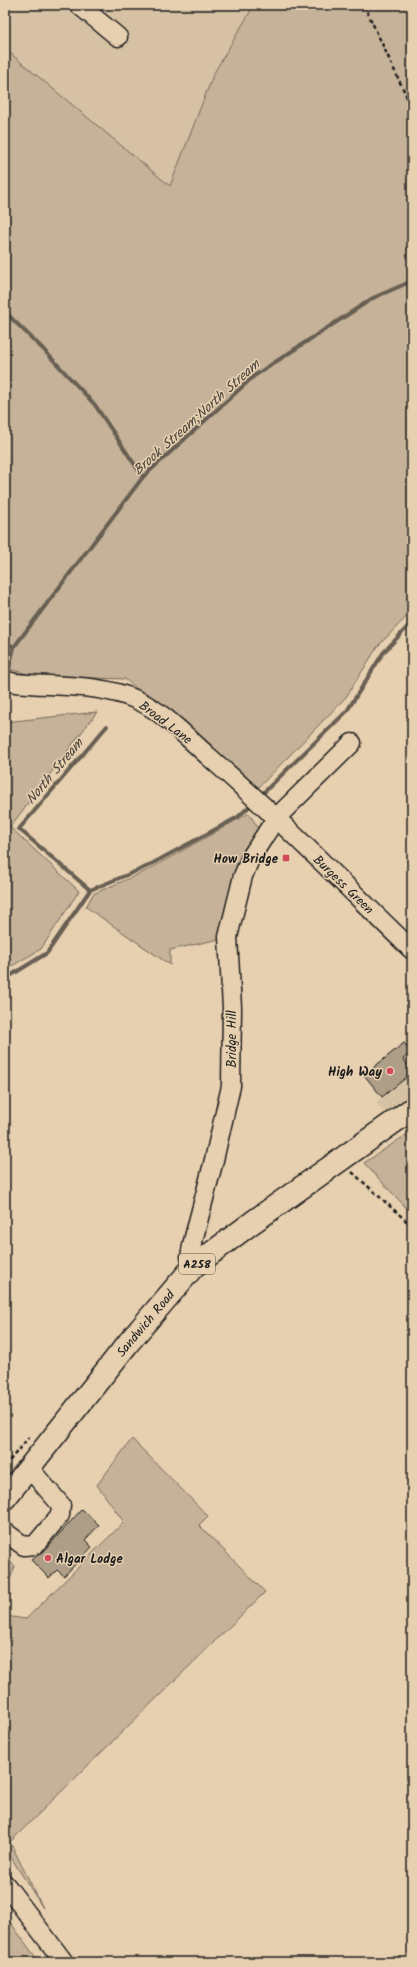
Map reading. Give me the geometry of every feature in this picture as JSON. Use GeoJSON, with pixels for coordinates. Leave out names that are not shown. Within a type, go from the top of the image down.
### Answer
{"type":"FeatureCollection","features":[{"type":"Feature","properties":{"kind":"main road","name":"Sandwich Road"},"geometry":{"type":"LineString","coordinates":[[5,1498],[134,1336],[194,1266],[412,1109]]}},
{"type":"Feature","properties":{"kind":"street"},"geometry":{"type":"LineString","coordinates":[[79,5],[118,36]]}},
{"type":"Feature","properties":{"kind":"street","name":"Broad Lane"},"geometry":{"type":"LineString","coordinates":[[5,680],[15,683],[96,689],[121,694],[138,700],[160,715],[183,734],[270,812]]}},
{"type":"Feature","properties":{"kind":"street","name":"Bridge Hill"},"geometry":{"type":"LineString","coordinates":[[194,1266],[190,1257],[192,1245],[231,1086],[232,1008],[228,937],[243,876],[270,812],[352,742]]}},
{"type":"Feature","properties":{"kind":"street","name":"Burgess Green"},"geometry":{"type":"LineString","coordinates":[[270,812],[412,950]]}},
{"type":"Feature","properties":{"kind":"street"},"geometry":{"type":"LineString","coordinates":[[5,1532],[24,1546],[35,1545],[60,1514],[60,1505],[29,1468]]}},
{"type":"Feature","properties":{"kind":"street"},"geometry":{"type":"LineString","coordinates":[[5,1884],[64,1962]]}},
{"type":"Feature","properties":{"kind":"path"},"geometry":{"type":"LineString","coordinates":[[364,5],[412,108]]}},
{"type":"Feature","properties":{"kind":"path"},"geometry":{"type":"LineString","coordinates":[[340,1161],[412,1226]]}},
{"type":"Feature","properties":{"kind":"shaded area"},"geometry":{"type":"Polygon","coordinates":[[[5,5],[254,5],[214,73],[170,187],[5,49],[5,5]]]}},
{"type":"Feature","properties":{"kind":"shaded area"},"geometry":{"type":"Polygon","coordinates":[[[254,5],[412,5],[412,611],[378,646],[346,697],[258,788],[125,679],[35,676],[5,668],[5,49],[170,186],[214,73],[254,5]]]}},
{"type":"Feature","properties":{"kind":"shaded area"},"geometry":{"type":"Polygon","coordinates":[[[97,712],[10,827],[79,891],[41,949],[5,970],[5,722],[97,712]]]}},
{"type":"Feature","properties":{"kind":"shaded area"},"geometry":{"type":"Polygon","coordinates":[[[249,813],[258,828],[236,869],[224,938],[170,950],[170,965],[86,907],[93,894],[146,871],[249,813]]]}},
{"type":"Feature","properties":{"kind":"shaded area"},"geometry":{"type":"Polygon","coordinates":[[[412,1035],[412,1106],[391,1121],[376,1102],[382,1097],[364,1075],[412,1035]]]}},
{"type":"Feature","properties":{"kind":"shaded area"},"geometry":{"type":"Polygon","coordinates":[[[412,1131],[412,1214],[364,1163],[412,1131]]]}},
{"type":"Feature","properties":{"kind":"shaded area"},"geometry":{"type":"Polygon","coordinates":[[[132,1439],[208,1516],[199,1525],[265,1592],[10,1842],[43,1908],[5,1848],[5,1616],[26,1619],[124,1522],[97,1485],[132,1439]]]}},
{"type":"Feature","properties":{"kind":"shaded area"},"geometry":{"type":"Polygon","coordinates":[[[5,1559],[15,1566],[5,1593],[5,1559]]]}},
{"type":"Feature","properties":{"kind":"shaded area"},"geometry":{"type":"Polygon","coordinates":[[[5,1915],[39,1962],[5,1962],[5,1915]]]}},
{"type":"Feature","properties":{"kind":"building","name":"High Way"},"geometry":{"type":"Polygon","coordinates":[[[404,1043],[411,1052],[403,1059],[412,1070],[412,1073],[382,1097],[364,1075],[404,1043]]]}},
{"type":"Feature","properties":{"kind":"building"},"geometry":{"type":"Polygon","coordinates":[[[82,1509],[99,1525],[85,1540],[92,1547],[64,1576],[57,1570],[49,1578],[31,1560],[43,1552],[82,1509]]]}},
{"type":"Feature","properties":{"kind":"waterway","name":"Brook Stream;North Stream"},"geometry":{"type":"LineString","coordinates":[[5,642],[14,647],[143,477],[254,376],[373,298],[412,281]]}},
{"type":"Feature","properties":{"kind":"waterway"},"geometry":{"type":"LineString","coordinates":[[5,312],[43,349],[95,405],[143,477]]}},
{"type":"Feature","properties":{"kind":"waterway"},"geometry":{"type":"LineString","coordinates":[[259,797],[347,711],[383,653],[412,622]]}},
{"type":"Feature","properties":{"kind":"waterway"},"geometry":{"type":"LineString","coordinates":[[9,668],[14,647]]}},
{"type":"Feature","properties":{"kind":"waterway","name":"North Stream"},"geometry":{"type":"LineString","coordinates":[[90,890],[19,829],[107,726]]}},
{"type":"Feature","properties":{"kind":"waterway"},"geometry":{"type":"LineString","coordinates":[[90,890],[144,868],[238,817],[253,803]]}},
{"type":"Feature","properties":{"kind":"waterway","name":"North Stream"},"geometry":{"type":"LineString","coordinates":[[5,979],[47,953],[90,890]]}},
{"type":"Feature","properties":{"kind":"place","name":"How Bridge"},"geometry":{"type":"Point","coordinates":[286,858]}},
{"type":"Feature","properties":{"kind":"place","name":"High Way"},"geometry":{"type":"Point","coordinates":[390,1071]}},
{"type":"Feature","properties":{"kind":"place","name":"Algar Lodge"},"geometry":{"type":"Point","coordinates":[48,1558]}}]}
